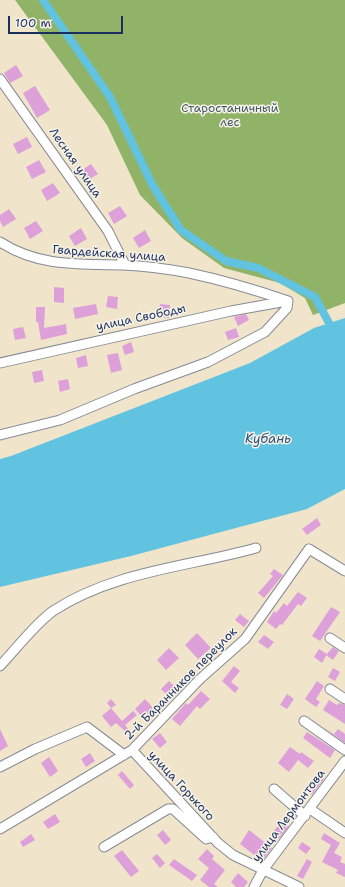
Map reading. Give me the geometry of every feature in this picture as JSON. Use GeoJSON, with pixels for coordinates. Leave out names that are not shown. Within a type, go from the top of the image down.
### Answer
{"type":"FeatureCollection","features":[{"type":"Feature","properties":{"kind":"street","name":"Лесная улица"},"geometry":{"type":"LineString","coordinates":[[0,78],[108,231],[125,265]]}},
{"type":"Feature","properties":{"kind":"street","name":"Гвардейская улица"},"geometry":{"type":"LineString","coordinates":[[0,242],[37,260],[64,264],[125,265],[189,273],[255,290],[288,301]]}},
{"type":"Feature","properties":{"kind":"street","name":"улица Свободы"},"geometry":{"type":"LineString","coordinates":[[0,363],[231,311],[288,301]]}},
{"type":"Feature","properties":{"kind":"street"},"geometry":{"type":"LineString","coordinates":[[0,435],[60,420],[134,389],[208,362],[265,332],[287,308],[288,301]]}},
{"type":"Feature","properties":{"kind":"street"},"geometry":{"type":"LineString","coordinates":[[0,666],[52,612],[79,597],[119,580],[149,572],[217,559],[256,548]]}},
{"type":"Feature","properties":{"kind":"street","name":"2-й Баранников переулок"},"geometry":{"type":"LineString","coordinates":[[0,829],[132,750],[200,679],[245,639],[309,549],[345,571]]}},
{"type":"Feature","properties":{"kind":"street"},"geometry":{"type":"LineString","coordinates":[[330,638],[345,648]]}},
{"type":"Feature","properties":{"kind":"street"},"geometry":{"type":"LineString","coordinates":[[330,689],[345,699]]}},
{"type":"Feature","properties":{"kind":"street"},"geometry":{"type":"LineString","coordinates":[[304,721],[345,750]]}},
{"type":"Feature","properties":{"kind":"street"},"geometry":{"type":"LineString","coordinates":[[0,766],[87,727],[124,755]]}},
{"type":"Feature","properties":{"kind":"street","name":"улица Горького"},"geometry":{"type":"LineString","coordinates":[[132,750],[213,837],[233,855],[299,887]]}},
{"type":"Feature","properties":{"kind":"street","name":"улица Лермонтова"},"geometry":{"type":"LineString","coordinates":[[254,887],[263,870],[308,812],[345,760]]}},
{"type":"Feature","properties":{"kind":"street"},"geometry":{"type":"LineString","coordinates":[[274,789],[308,812],[345,833]]}},
{"type":"Feature","properties":{"kind":"street","name":"улица Горького"},"geometry":{"type":"LineString","coordinates":[[104,848],[168,809],[173,809],[206,839],[213,837]]}},
{"type":"Feature","properties":{"kind":"green space","name":"Старостаничный лес"},"geometry":{"type":"Polygon","coordinates":[[[15,0],[345,0],[345,303],[313,315],[305,298],[280,283],[224,268],[182,238],[140,195],[107,125],[15,0]]]}},
{"type":"Feature","properties":{"kind":"water","name":"Кубань"},"geometry":{"type":"Polygon","coordinates":[[[345,318],[345,489],[307,509],[131,556],[0,587],[0,459],[250,363],[314,328],[345,318]]]}},
{"type":"Feature","properties":{"kind":"building"},"geometry":{"type":"Polygon","coordinates":[[[16,65],[23,76],[10,83],[4,73],[16,65]]]}},
{"type":"Feature","properties":{"kind":"building"},"geometry":{"type":"Polygon","coordinates":[[[35,86],[50,110],[37,118],[23,93],[35,86]]]}},
{"type":"Feature","properties":{"kind":"building"},"geometry":{"type":"Polygon","coordinates":[[[27,137],[32,147],[18,154],[13,144],[27,137]]]}},
{"type":"Feature","properties":{"kind":"building"},"geometry":{"type":"Polygon","coordinates":[[[39,160],[46,172],[32,179],[26,167],[39,160]]]}},
{"type":"Feature","properties":{"kind":"building"},"geometry":{"type":"Polygon","coordinates":[[[91,164],[98,174],[85,182],[79,172],[91,164]]]}},
{"type":"Feature","properties":{"kind":"building"},"geometry":{"type":"Polygon","coordinates":[[[53,183],[60,193],[47,201],[41,190],[53,183]]]}},
{"type":"Feature","properties":{"kind":"building"},"geometry":{"type":"Polygon","coordinates":[[[120,206],[127,216],[114,224],[108,213],[120,206]]]}},
{"type":"Feature","properties":{"kind":"building"},"geometry":{"type":"Polygon","coordinates":[[[9,209],[16,219],[3,227],[0,221],[0,215],[9,209]]]}},
{"type":"Feature","properties":{"kind":"building"},"geometry":{"type":"Polygon","coordinates":[[[36,221],[43,231],[30,239],[24,228],[36,221]]]}},
{"type":"Feature","properties":{"kind":"building"},"geometry":{"type":"Polygon","coordinates":[[[81,228],[87,239],[75,246],[69,236],[81,228]]]}},
{"type":"Feature","properties":{"kind":"building"},"geometry":{"type":"Polygon","coordinates":[[[145,230],[151,241],[139,248],[133,238],[145,230]]]}},
{"type":"Feature","properties":{"kind":"building"},"geometry":{"type":"Polygon","coordinates":[[[54,287],[64,288],[64,303],[54,302],[54,287]]]}},
{"type":"Feature","properties":{"kind":"building"},"geometry":{"type":"Polygon","coordinates":[[[108,296],[118,297],[117,309],[106,307],[108,296]]]}},
{"type":"Feature","properties":{"kind":"building"},"geometry":{"type":"Polygon","coordinates":[[[96,304],[98,314],[75,319],[73,308],[96,304]]]}},
{"type":"Feature","properties":{"kind":"building"},"geometry":{"type":"Polygon","coordinates":[[[160,304],[170,305],[169,318],[159,317],[160,304]]]}},
{"type":"Feature","properties":{"kind":"building"},"geometry":{"type":"Polygon","coordinates":[[[36,307],[45,307],[44,328],[66,324],[67,334],[41,340],[38,322],[36,322],[36,307]]]}},
{"type":"Feature","properties":{"kind":"building"},"geometry":{"type":"Polygon","coordinates":[[[246,314],[249,320],[238,326],[234,317],[246,314]]]}},
{"type":"Feature","properties":{"kind":"building"},"geometry":{"type":"Polygon","coordinates":[[[23,327],[26,338],[15,340],[13,329],[23,327]]]}},
{"type":"Feature","properties":{"kind":"building"},"geometry":{"type":"Polygon","coordinates":[[[236,328],[239,337],[228,340],[225,332],[236,328]]]}},
{"type":"Feature","properties":{"kind":"building"},"geometry":{"type":"Polygon","coordinates":[[[131,342],[134,352],[125,355],[122,346],[131,342]]]}},
{"type":"Feature","properties":{"kind":"building"},"geometry":{"type":"Polygon","coordinates":[[[118,353],[122,370],[111,373],[107,355],[118,353]]]}},
{"type":"Feature","properties":{"kind":"building"},"geometry":{"type":"Polygon","coordinates":[[[86,355],[88,366],[78,368],[76,358],[86,355]]]}},
{"type":"Feature","properties":{"kind":"building"},"geometry":{"type":"Polygon","coordinates":[[[42,370],[44,381],[34,383],[32,372],[42,370]]]}},
{"type":"Feature","properties":{"kind":"building"},"geometry":{"type":"Polygon","coordinates":[[[68,379],[70,389],[60,392],[58,381],[68,379]]]}},
{"type":"Feature","properties":{"kind":"building"},"geometry":{"type":"Polygon","coordinates":[[[317,518],[321,525],[307,535],[302,529],[317,518]]]}},
{"type":"Feature","properties":{"kind":"building"},"geometry":{"type":"Polygon","coordinates":[[[274,569],[283,575],[264,598],[258,593],[273,576],[270,574],[274,569]]]}},
{"type":"Feature","properties":{"kind":"building"},"geometry":{"type":"Polygon","coordinates":[[[298,592],[307,598],[301,606],[298,604],[282,625],[280,624],[276,629],[267,622],[274,611],[276,613],[284,603],[287,606],[298,592]]]}},
{"type":"Feature","properties":{"kind":"building"},"geometry":{"type":"Polygon","coordinates":[[[331,607],[340,612],[320,641],[312,636],[331,607]]]}},
{"type":"Feature","properties":{"kind":"building"},"geometry":{"type":"Polygon","coordinates":[[[240,614],[249,621],[244,627],[235,620],[240,614]]]}},
{"type":"Feature","properties":{"kind":"building"},"geometry":{"type":"Polygon","coordinates":[[[197,633],[211,648],[198,659],[185,645],[197,633]]]}},
{"type":"Feature","properties":{"kind":"building"},"geometry":{"type":"Polygon","coordinates":[[[264,635],[274,642],[268,649],[258,642],[264,635]]]}},
{"type":"Feature","properties":{"kind":"building"},"geometry":{"type":"Polygon","coordinates":[[[333,647],[339,651],[333,660],[326,655],[333,647]]]}},
{"type":"Feature","properties":{"kind":"building"},"geometry":{"type":"Polygon","coordinates":[[[169,648],[179,658],[166,670],[157,660],[169,648]]]}},
{"type":"Feature","properties":{"kind":"building"},"geometry":{"type":"Polygon","coordinates":[[[319,649],[327,654],[322,663],[314,657],[319,649]]]}},
{"type":"Feature","properties":{"kind":"building"},"geometry":{"type":"Polygon","coordinates":[[[234,666],[240,671],[231,682],[239,688],[235,693],[222,681],[234,666]]]}},
{"type":"Feature","properties":{"kind":"building"},"geometry":{"type":"Polygon","coordinates":[[[333,668],[340,672],[335,681],[328,677],[333,668]]]}},
{"type":"Feature","properties":{"kind":"building"},"geometry":{"type":"Polygon","coordinates":[[[169,681],[178,690],[170,698],[161,689],[169,681]]]}},
{"type":"Feature","properties":{"kind":"building"},"geometry":{"type":"Polygon","coordinates":[[[317,681],[324,686],[316,699],[320,702],[316,707],[305,699],[317,681]]]}},
{"type":"Feature","properties":{"kind":"building"},"geometry":{"type":"Polygon","coordinates":[[[201,691],[210,699],[200,709],[197,706],[180,726],[172,719],[186,703],[188,705],[201,691]]]}},
{"type":"Feature","properties":{"kind":"building"},"geometry":{"type":"Polygon","coordinates":[[[287,694],[294,699],[287,709],[280,705],[287,694]]]}},
{"type":"Feature","properties":{"kind":"building"},"geometry":{"type":"Polygon","coordinates":[[[111,699],[116,705],[111,708],[107,703],[111,699]]]}},
{"type":"Feature","properties":{"kind":"building"},"geometry":{"type":"Polygon","coordinates":[[[145,699],[155,710],[144,719],[135,709],[145,699]]]}},
{"type":"Feature","properties":{"kind":"building"},"geometry":{"type":"Polygon","coordinates":[[[329,700],[337,705],[339,703],[345,705],[345,724],[323,710],[329,700]]]}},
{"type":"Feature","properties":{"kind":"building"},"geometry":{"type":"Polygon","coordinates":[[[111,708],[122,721],[133,711],[137,715],[125,725],[129,730],[126,732],[116,723],[111,727],[102,716],[111,708]]]}},
{"type":"Feature","properties":{"kind":"building"},"geometry":{"type":"Polygon","coordinates":[[[322,726],[334,734],[338,729],[345,734],[345,743],[322,726]]]}},
{"type":"Feature","properties":{"kind":"building"},"geometry":{"type":"Polygon","coordinates":[[[0,729],[8,746],[0,751],[0,729]]]}},
{"type":"Feature","properties":{"kind":"building"},"geometry":{"type":"Polygon","coordinates":[[[307,732],[335,750],[330,758],[303,738],[307,732]]]}},
{"type":"Feature","properties":{"kind":"building"},"geometry":{"type":"Polygon","coordinates":[[[160,733],[167,742],[160,748],[152,739],[160,733]]]}},
{"type":"Feature","properties":{"kind":"building"},"geometry":{"type":"Polygon","coordinates":[[[290,747],[300,754],[301,752],[314,761],[308,768],[298,760],[289,772],[278,763],[290,747]]]}},
{"type":"Feature","properties":{"kind":"building"},"geometry":{"type":"Polygon","coordinates":[[[90,753],[95,761],[86,767],[81,759],[90,753]]]}},
{"type":"Feature","properties":{"kind":"building"},"geometry":{"type":"Polygon","coordinates":[[[49,757],[58,771],[50,777],[41,763],[49,757]]]}},
{"type":"Feature","properties":{"kind":"building"},"geometry":{"type":"Polygon","coordinates":[[[122,771],[134,785],[130,789],[118,775],[122,771]]]}},
{"type":"Feature","properties":{"kind":"building"},"geometry":{"type":"Polygon","coordinates":[[[317,774],[324,779],[312,795],[305,789],[317,774]]]}},
{"type":"Feature","properties":{"kind":"building"},"geometry":{"type":"Polygon","coordinates":[[[55,814],[60,822],[48,829],[43,822],[55,814]]]}},
{"type":"Feature","properties":{"kind":"building"},"geometry":{"type":"Polygon","coordinates":[[[282,821],[289,826],[279,839],[272,833],[282,821]]]}},
{"type":"Feature","properties":{"kind":"building"},"geometry":{"type":"Polygon","coordinates":[[[163,830],[171,840],[165,845],[157,835],[163,830]]]}},
{"type":"Feature","properties":{"kind":"building"},"geometry":{"type":"Polygon","coordinates":[[[249,830],[272,848],[262,861],[240,844],[249,830]]]}},
{"type":"Feature","properties":{"kind":"building"},"geometry":{"type":"Polygon","coordinates":[[[324,833],[340,843],[334,853],[342,857],[340,862],[345,864],[345,877],[336,873],[338,870],[322,862],[331,845],[321,839],[324,833]]]}},
{"type":"Feature","properties":{"kind":"building"},"geometry":{"type":"Polygon","coordinates":[[[31,834],[35,840],[23,847],[20,842],[31,834]]]}},
{"type":"Feature","properties":{"kind":"building"},"geometry":{"type":"Polygon","coordinates":[[[302,842],[311,848],[306,854],[298,848],[302,842]]]}},
{"type":"Feature","properties":{"kind":"building"},"geometry":{"type":"Polygon","coordinates":[[[207,849],[214,856],[212,859],[225,870],[214,884],[218,887],[209,887],[200,880],[209,868],[198,859],[207,849]]]}},
{"type":"Feature","properties":{"kind":"building"},"geometry":{"type":"Polygon","coordinates":[[[122,850],[139,871],[131,877],[114,856],[122,850]]]}},
{"type":"Feature","properties":{"kind":"building"},"geometry":{"type":"Polygon","coordinates":[[[157,854],[165,863],[160,868],[152,858],[157,854]]]}},
{"type":"Feature","properties":{"kind":"building"},"geometry":{"type":"Polygon","coordinates":[[[174,859],[197,875],[192,881],[169,865],[174,859]]]}},
{"type":"Feature","properties":{"kind":"building"},"geometry":{"type":"Polygon","coordinates":[[[307,859],[312,862],[303,879],[297,876],[307,859]]]}},
{"type":"Feature","properties":{"kind":"building"},"geometry":{"type":"Polygon","coordinates":[[[238,873],[248,882],[244,887],[236,887],[231,882],[238,873]]]}},
{"type":"Feature","properties":{"kind":"waterway"},"geometry":{"type":"LineString","coordinates":[[43,0],[110,97],[153,186],[181,230],[226,261],[258,268],[315,297],[329,323]]}}]}
